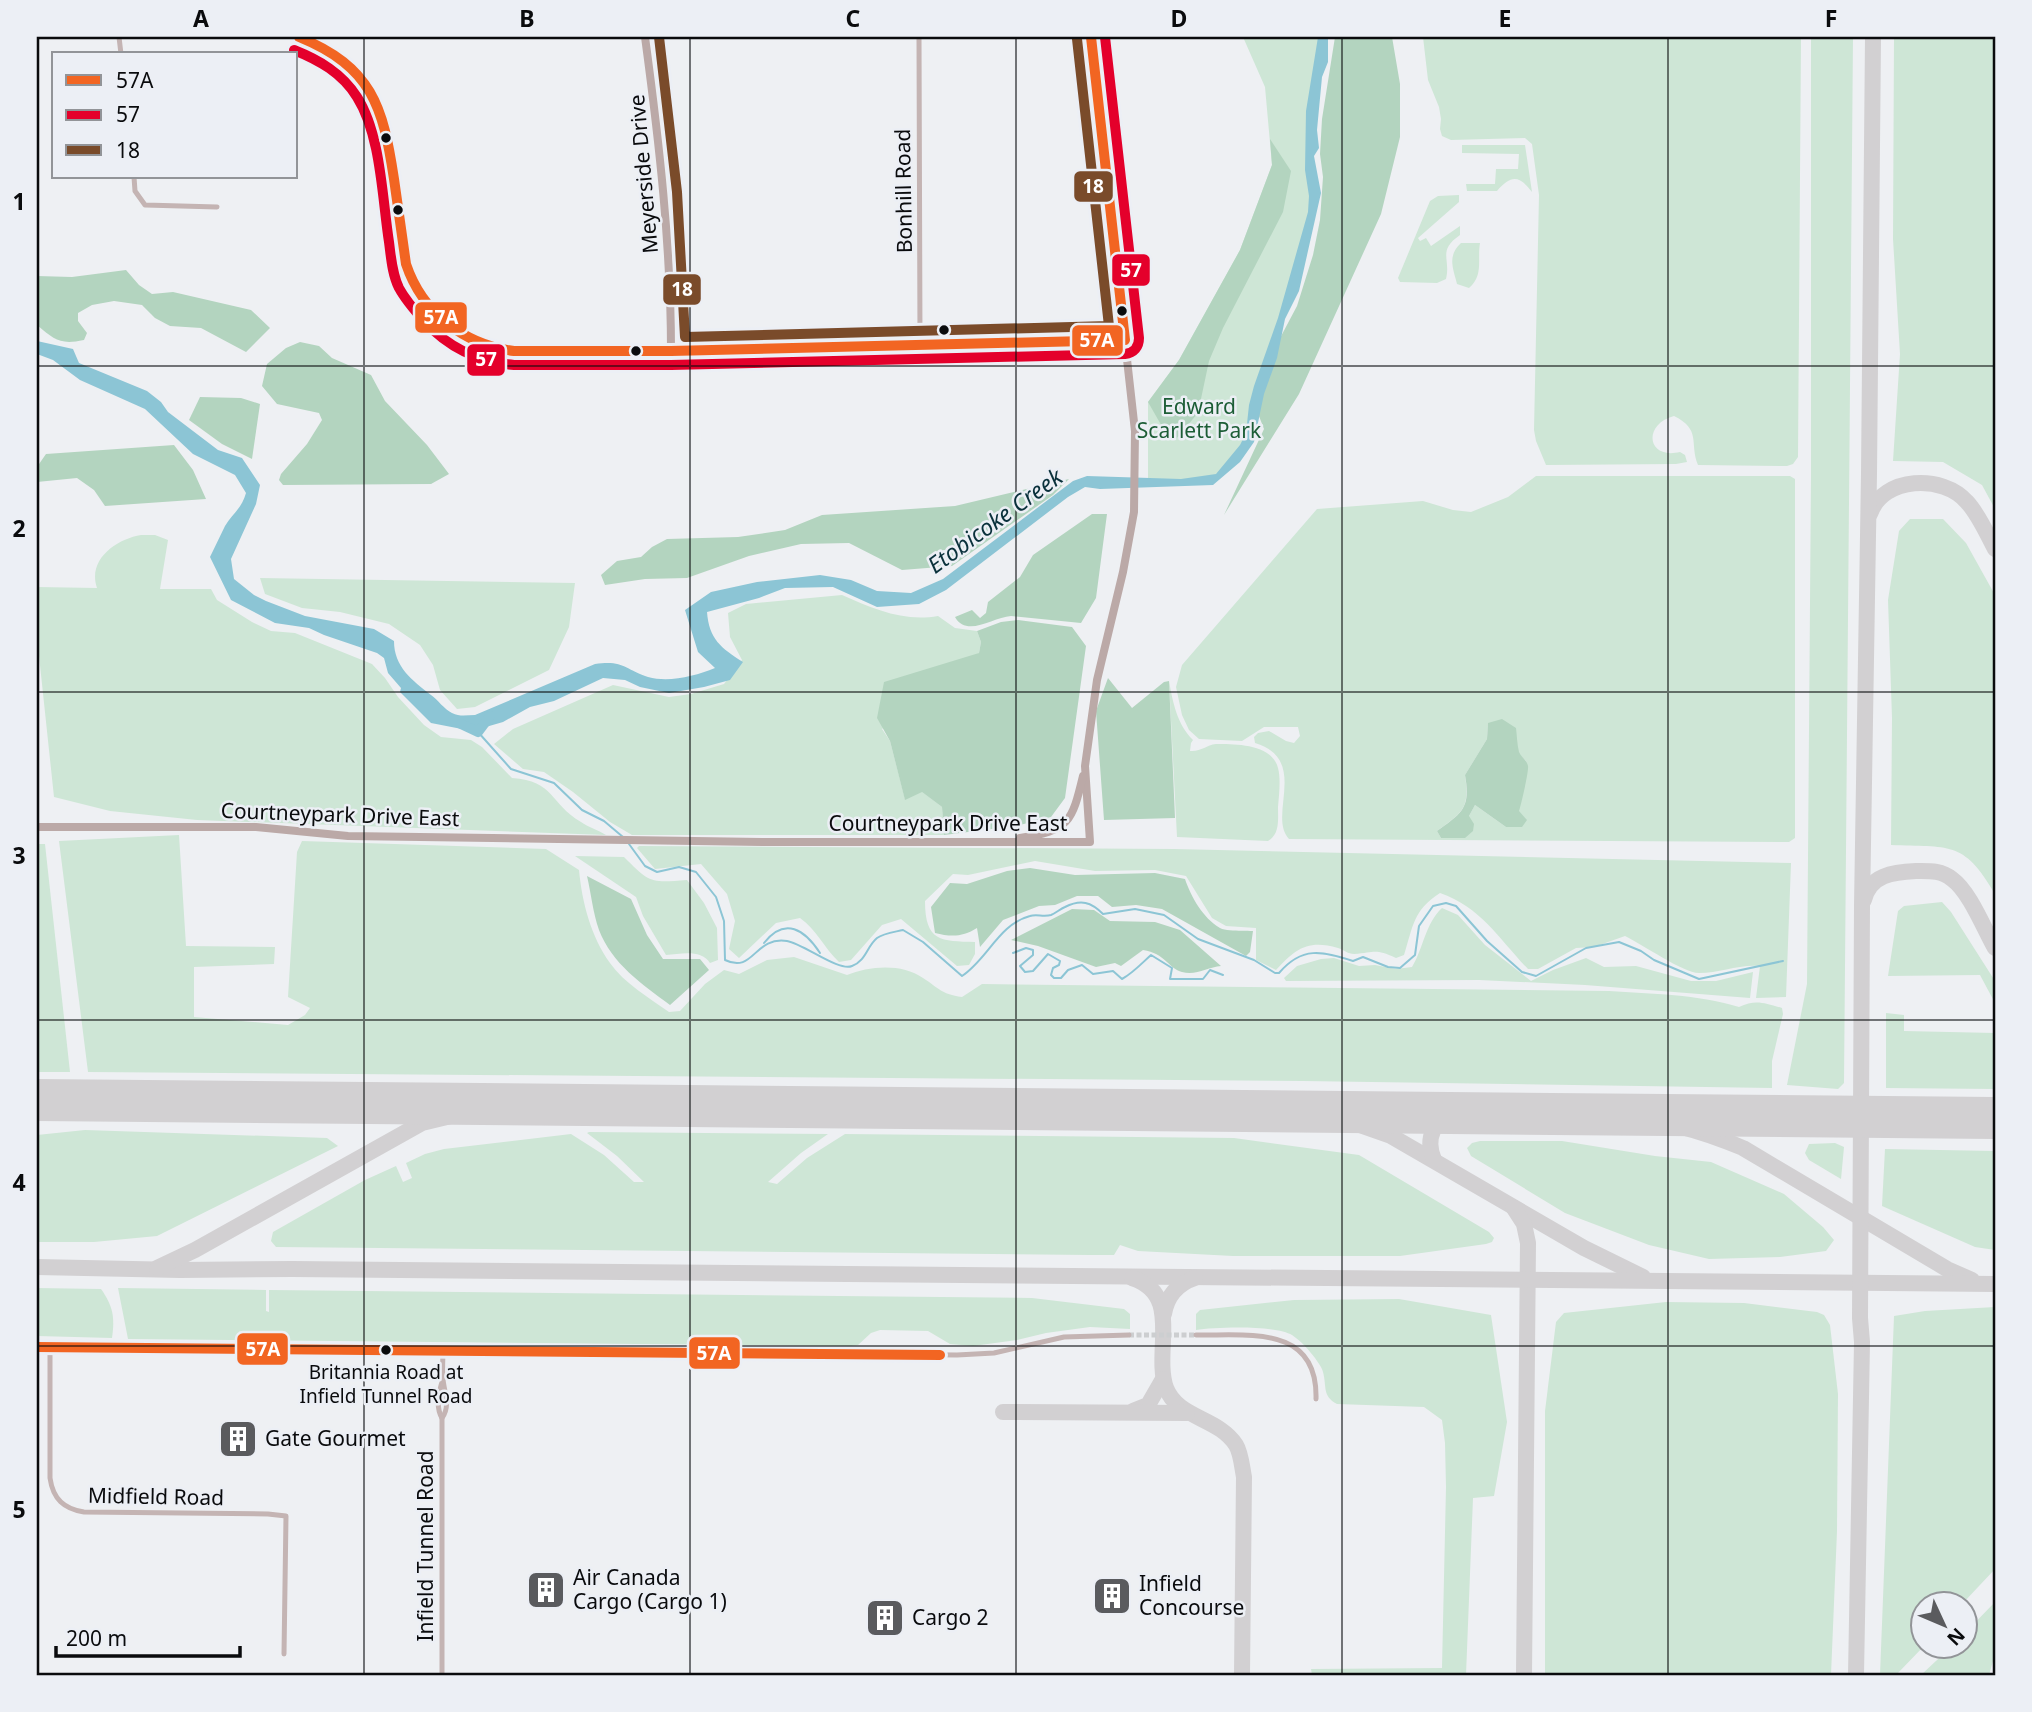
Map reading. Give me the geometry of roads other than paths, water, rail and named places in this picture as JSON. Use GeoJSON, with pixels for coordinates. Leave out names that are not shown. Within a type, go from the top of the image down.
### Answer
{"type":"FeatureCollection","features":[{"type":"Feature","properties":{"kind":"street"},"geometry":{"type":"LineString","coordinates":[[299,37],[330,50],[349,63],[376,100],[384,123],[406,264],[412,282],[447,325],[465,337],[505,350],[671,351],[1125,340]]}},
{"type":"Feature","properties":{"kind":"street","name":"Meyerside Drive"},"geometry":{"type":"LineString","coordinates":[[645,37],[666,211],[671,281],[671,351]]}},
{"type":"Feature","properties":{"kind":"street","name":"Bonhill Road"},"geometry":{"type":"LineString","coordinates":[[919,37],[920,344]]}},
{"type":"Feature","properties":{"kind":"street","name":"Courtneypark Drive East"},"geometry":{"type":"LineString","coordinates":[[37,827],[256,827],[323,836],[1090,842],[1085,766],[1101,657],[1131,530],[1136,484],[1135,431],[1091,37]]}},
{"type":"Feature","properties":{"kind":"street"},"geometry":{"type":"LineString","coordinates":[[134,178],[135,191],[145,205],[217,207]]}},
{"type":"Feature","properties":{"kind":"street"},"geometry":{"type":"LineString","coordinates":[[1000,841],[1038,835],[1060,827],[1075,808],[1085,766]]}},
{"type":"Feature","properties":{"kind":"street"},"geometry":{"type":"LineString","coordinates":[[37,1347],[957,1355],[994,1353],[1075,1336],[1129,1335]]}},
{"type":"Feature","properties":{"kind":"street"},"geometry":{"type":"LineString","coordinates":[[1196,1335],[1270,1336],[1283,1340],[1306,1358],[1314,1372],[1316,1399]]}},
{"type":"Feature","properties":{"kind":"street","name":"Midfield Road"},"geometry":{"type":"LineString","coordinates":[[50,1347],[50,1478],[54,1494],[65,1507],[84,1512],[286,1516],[284,1654]]}},
{"type":"Feature","properties":{"kind":"street","name":"Infield Tunnel Road"},"geometry":{"type":"LineString","coordinates":[[442,1675],[442,1418],[439,1413],[439,1393],[443,1379],[443,1350]]}},
{"type":"Feature","properties":{"kind":"water","name":"Etobicoke Creek"},"geometry":{"type":"Polygon","coordinates":[[[1318,37],[1328,37],[1328,62],[1322,77],[1317,130],[1319,148],[1314,156],[1321,193],[1299,291],[1285,319],[1254,442],[1240,462],[1213,485],[1100,489],[1085,487],[946,590],[919,604],[877,607],[833,587],[785,588],[707,612],[713,636],[728,652],[743,662],[730,680],[704,687],[669,693],[640,687],[625,680],[603,678],[554,701],[530,707],[503,722],[472,731],[431,723],[400,692],[401,688],[388,673],[384,658],[377,653],[309,628],[275,623],[231,600],[210,557],[225,526],[240,507],[246,493],[235,475],[193,454],[145,409],[80,380],[53,360],[37,354],[37,341],[73,349],[79,363],[147,391],[161,402],[168,412],[218,450],[242,458],[260,485],[256,504],[231,559],[234,579],[266,601],[305,616],[374,629],[394,641],[397,658],[405,672],[452,713],[475,715],[595,664],[618,664],[656,679],[691,676],[715,668],[698,652],[685,610],[711,592],[757,582],[820,575],[851,580],[877,591],[911,593],[943,579],[1073,481],[1087,476],[1181,479],[1216,474],[1240,445],[1246,433],[1254,386],[1278,318],[1308,212],[1309,196],[1305,170],[1306,111],[1318,37]]]}},
{"type":"Feature","properties":{"kind":"waterway","name":"Etobicoke Creek"},"geometry":{"type":"LineString","coordinates":[[461,724],[478,732],[490,716]]}},
{"type":"Feature","properties":{"kind":"waterway"},"geometry":{"type":"LineString","coordinates":[[478,732],[511,769],[554,783],[582,810],[604,821],[623,837]]}},
{"type":"Feature","properties":{"kind":"waterway"},"geometry":{"type":"LineString","coordinates":[[629,844],[645,866],[657,872],[679,867],[696,872],[716,897],[724,921],[725,960],[735,963],[749,959],[767,944],[787,941],[830,962],[852,966],[860,961],[877,938],[903,930],[923,942],[962,976],[979,961],[1001,934],[1019,920],[1032,915],[1051,915],[1081,903],[1090,904],[1103,914],[1135,909],[1164,915],[1198,939],[1254,960],[1275,973],[1279,973],[1296,958],[1313,953],[1353,961],[1363,957],[1388,967],[1400,968],[1415,955],[1419,926],[1433,906],[1446,903],[1456,906],[1487,941],[1522,972],[1536,976],[1586,948],[1619,942],[1699,979],[1783,961]]}},
{"type":"Feature","properties":{"kind":"waterway"},"geometry":{"type":"LineString","coordinates":[[764,943],[779,930],[794,929],[808,938],[820,953]]}},
{"type":"Feature","properties":{"kind":"waterway"},"geometry":{"type":"LineString","coordinates":[[1013,953],[1026,948],[1033,950],[1033,955],[1020,966],[1025,972],[1033,971],[1048,954],[1060,961],[1059,965],[1053,968],[1051,975],[1054,978],[1061,978],[1068,970],[1082,965],[1093,974],[1113,971],[1122,979],[1151,955],[1172,968],[1170,979],[1203,979],[1210,970],[1223,975]]}},
{"type":"Feature","properties":{"kind":"tunnel"},"geometry":{"type":"LineString","coordinates":[[1129,1335],[1196,1335]]}},
{"type":"Feature","properties":{"kind":"place","name":"Britannia Road at Infield Tunnel Road"},"geometry":{"type":"Point","coordinates":[386,1350]}},
{"type":"Feature","properties":{"kind":"place","name":"Gate Gourmet"},"geometry":{"type":"Point","coordinates":[238,1439]}},
{"type":"Feature","properties":{"kind":"place","name":"Air Canada Cargo (Cargo 1)"},"geometry":{"type":"Point","coordinates":[546,1590]}},
{"type":"Feature","properties":{"kind":"place","name":"Infield Concourse"},"geometry":{"type":"Point","coordinates":[1112,1596]}},
{"type":"Feature","properties":{"kind":"place","name":"Cargo 2"},"geometry":{"type":"Point","coordinates":[885,1618]}},
{"type":"Feature","properties":{"kind":"park label","name":"Edward Scarlett Park"},"geometry":{"type":"Point","coordinates":[1199,419]}}]}
